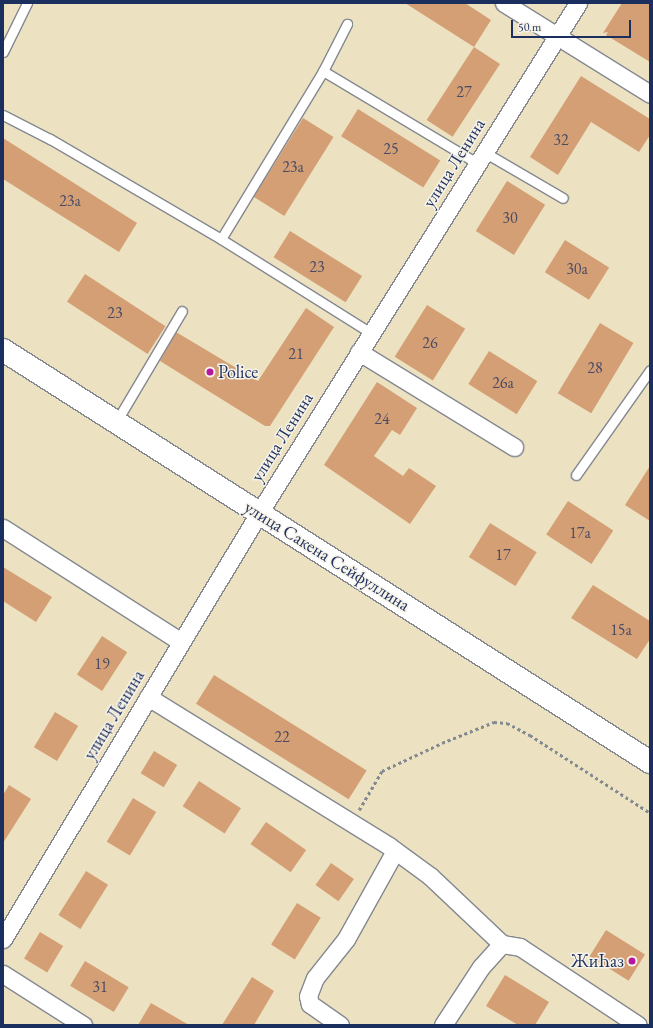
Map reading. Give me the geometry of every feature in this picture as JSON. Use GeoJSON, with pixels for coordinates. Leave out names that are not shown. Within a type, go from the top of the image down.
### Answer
{"type":"FeatureCollection","features":[{"type":"Feature","properties":{"kind":"street"},"geometry":{"type":"LineString","coordinates":[[504,3],[650,94]]}},
{"type":"Feature","properties":{"kind":"street","name":"улица Ленина"},"geometry":{"type":"LineString","coordinates":[[3,939],[259,512],[578,3]]}},
{"type":"Feature","properties":{"kind":"street","name":"улица Сакена Сейфуллина"},"geometry":{"type":"LineString","coordinates":[[3,350],[650,762]]}},
{"type":"Feature","properties":{"kind":"street"},"geometry":{"type":"LineString","coordinates":[[359,352],[514,447]]}},
{"type":"Feature","properties":{"kind":"street"},"geometry":{"type":"LineString","coordinates":[[3,528],[181,642]]}},
{"type":"Feature","properties":{"kind":"street"},"geometry":{"type":"LineString","coordinates":[[148,697],[395,850],[430,876],[502,944],[520,947],[638,1025]]}},
{"type":"Feature","properties":{"kind":"street"},"geometry":{"type":"LineString","coordinates":[[340,1025],[310,1004],[308,996],[315,978],[346,939],[395,850]]}},
{"type":"Feature","properties":{"kind":"street"},"geometry":{"type":"LineString","coordinates":[[442,1025],[481,966],[502,944]]}},
{"type":"Feature","properties":{"kind":"street"},"geometry":{"type":"LineString","coordinates":[[3,974],[83,1025]]}},
{"type":"Feature","properties":{"kind":"lane"},"geometry":{"type":"LineString","coordinates":[[3,52],[27,3]]}},
{"type":"Feature","properties":{"kind":"lane"},"geometry":{"type":"LineString","coordinates":[[221,239],[323,72],[347,24]]}},
{"type":"Feature","properties":{"kind":"lane"},"geometry":{"type":"LineString","coordinates":[[323,72],[481,158],[563,198]]}},
{"type":"Feature","properties":{"kind":"lane"},"geometry":{"type":"LineString","coordinates":[[3,115],[50,139],[221,239],[371,333]]}},
{"type":"Feature","properties":{"kind":"lane"},"geometry":{"type":"LineString","coordinates":[[116,422],[182,311]]}},
{"type":"Feature","properties":{"kind":"lane"},"geometry":{"type":"LineString","coordinates":[[576,475],[650,370]]}},
{"type":"Feature","properties":{"kind":"path"},"geometry":{"type":"LineString","coordinates":[[351,824],[382,771],[442,743],[494,722],[507,723],[530,735],[650,813]]}},
{"type":"Feature","properties":{"kind":"building"},"geometry":{"type":"Polygon","coordinates":[[[405,3],[465,3],[491,20],[474,47],[405,3]]]}},
{"type":"Feature","properties":{"kind":"building"},"geometry":{"type":"Polygon","coordinates":[[[622,3],[650,3],[650,62],[606,35],[608,32],[603,33],[622,3]]]}},
{"type":"Feature","properties":{"kind":"building"},"geometry":{"type":"Polygon","coordinates":[[[474,47],[500,64],[453,137],[427,120],[474,47]]]}},
{"type":"Feature","properties":{"kind":"building"},"geometry":{"type":"Polygon","coordinates":[[[581,76],[650,119],[650,135],[639,152],[591,122],[558,175],[530,157],[581,76]]]}},
{"type":"Feature","properties":{"kind":"building"},"geometry":{"type":"Polygon","coordinates":[[[358,109],[440,160],[423,188],[341,136],[358,109]]]}},
{"type":"Feature","properties":{"kind":"building"},"geometry":{"type":"Polygon","coordinates":[[[303,118],[334,137],[284,216],[254,197],[303,118]]]}},
{"type":"Feature","properties":{"kind":"building"},"geometry":{"type":"Polygon","coordinates":[[[3,138],[137,223],[119,252],[3,179],[3,138]]]}},
{"type":"Feature","properties":{"kind":"building"},"geometry":{"type":"Polygon","coordinates":[[[507,181],[545,205],[514,255],[476,231],[507,181]]]}},
{"type":"Feature","properties":{"kind":"building"},"geometry":{"type":"Polygon","coordinates":[[[290,231],[362,276],[346,302],[274,257],[290,231]]]}},
{"type":"Feature","properties":{"kind":"building"},"geometry":{"type":"Polygon","coordinates":[[[565,240],[609,268],[589,300],[545,272],[565,240]]]}},
{"type":"Feature","properties":{"kind":"building"},"geometry":{"type":"Polygon","coordinates":[[[85,274],[166,326],[148,354],[67,302],[85,274]]]}},
{"type":"Feature","properties":{"kind":"building"},"geometry":{"type":"Polygon","coordinates":[[[427,305],[465,329],[433,381],[395,357],[427,305]]]}},
{"type":"Feature","properties":{"kind":"building"},"geometry":{"type":"Polygon","coordinates":[[[306,308],[334,327],[270,426],[265,426],[160,361],[176,332],[258,381],[306,308]]]}},
{"type":"Feature","properties":{"kind":"building"},"geometry":{"type":"Polygon","coordinates":[[[600,323],[633,343],[591,413],[558,393],[600,323]]]}},
{"type":"Feature","properties":{"kind":"building"},"geometry":{"type":"Polygon","coordinates":[[[489,351],[537,381],[517,414],[468,384],[489,351]]]}},
{"type":"Feature","properties":{"kind":"building"},"geometry":{"type":"Polygon","coordinates":[[[377,382],[417,408],[400,435],[392,430],[374,456],[403,476],[409,468],[436,486],[410,524],[324,465],[377,382]]]}},
{"type":"Feature","properties":{"kind":"building"},"geometry":{"type":"Polygon","coordinates":[[[650,466],[650,521],[625,505],[650,466]]]}},
{"type":"Feature","properties":{"kind":"building"},"geometry":{"type":"Polygon","coordinates":[[[568,501],[613,530],[592,564],[546,535],[568,501]]]}},
{"type":"Feature","properties":{"kind":"building"},"geometry":{"type":"Polygon","coordinates":[[[490,523],[537,552],[515,586],[469,557],[490,523]]]}},
{"type":"Feature","properties":{"kind":"building"},"geometry":{"type":"Polygon","coordinates":[[[3,567],[52,597],[36,622],[3,601],[3,567]]]}},
{"type":"Feature","properties":{"kind":"building"},"geometry":{"type":"Polygon","coordinates":[[[593,585],[650,621],[650,639],[637,659],[571,618],[593,585]]]}},
{"type":"Feature","properties":{"kind":"building"},"geometry":{"type":"Polygon","coordinates":[[[102,636],[127,652],[102,691],[77,675],[102,636]]]}},
{"type":"Feature","properties":{"kind":"building"},"geometry":{"type":"Polygon","coordinates":[[[214,675],[367,770],[349,799],[196,704],[214,675]]]}},
{"type":"Feature","properties":{"kind":"building"},"geometry":{"type":"Polygon","coordinates":[[[55,712],[78,726],[57,761],[34,747],[55,712]]]}},
{"type":"Feature","properties":{"kind":"building"},"geometry":{"type":"Polygon","coordinates":[[[154,751],[177,765],[164,787],[141,773],[154,751]]]}},
{"type":"Feature","properties":{"kind":"building"},"geometry":{"type":"Polygon","coordinates":[[[199,781],[241,808],[225,833],[183,806],[199,781]]]}},
{"type":"Feature","properties":{"kind":"building"},"geometry":{"type":"Polygon","coordinates":[[[9,785],[31,799],[3,843],[3,795],[9,785]]]}},
{"type":"Feature","properties":{"kind":"building"},"geometry":{"type":"Polygon","coordinates":[[[133,798],[156,812],[130,856],[107,842],[133,798]]]}},
{"type":"Feature","properties":{"kind":"building"},"geometry":{"type":"Polygon","coordinates":[[[266,822],[306,850],[291,872],[251,844],[266,822]]]}},
{"type":"Feature","properties":{"kind":"building"},"geometry":{"type":"Polygon","coordinates":[[[331,863],[354,879],[338,901],[316,885],[331,863]]]}},
{"type":"Feature","properties":{"kind":"building"},"geometry":{"type":"Polygon","coordinates":[[[86,871],[108,885],[80,929],[58,915],[86,871]]]}},
{"type":"Feature","properties":{"kind":"building"},"geometry":{"type":"Polygon","coordinates":[[[297,903],[321,918],[295,959],[271,945],[297,903]]]}},
{"type":"Feature","properties":{"kind":"building"},"geometry":{"type":"Polygon","coordinates":[[[606,930],[645,954],[629,981],[590,956],[606,930]]]}},
{"type":"Feature","properties":{"kind":"building"},"geometry":{"type":"Polygon","coordinates":[[[40,932],[63,946],[47,972],[24,959],[40,932]]]}},
{"type":"Feature","properties":{"kind":"building"},"geometry":{"type":"Polygon","coordinates":[[[85,961],[129,987],[114,1012],[70,986],[85,961]]]}},
{"type":"Feature","properties":{"kind":"building"},"geometry":{"type":"Polygon","coordinates":[[[505,975],[549,1002],[535,1025],[518,1025],[486,1006],[505,975]]]}},
{"type":"Feature","properties":{"kind":"building"},"geometry":{"type":"Polygon","coordinates":[[[252,977],[274,991],[254,1025],[222,1025],[252,977]]]}},
{"type":"Feature","properties":{"kind":"building"},"geometry":{"type":"Polygon","coordinates":[[[151,1003],[189,1025],[138,1025],[151,1003]]]}},
{"type":"Feature","properties":{"kind":"place","name":"Police"},"geometry":{"type":"Point","coordinates":[210,372]}},
{"type":"Feature","properties":{"kind":"place","name":"ЖиҺаз"},"geometry":{"type":"Point","coordinates":[632,961]}}]}
